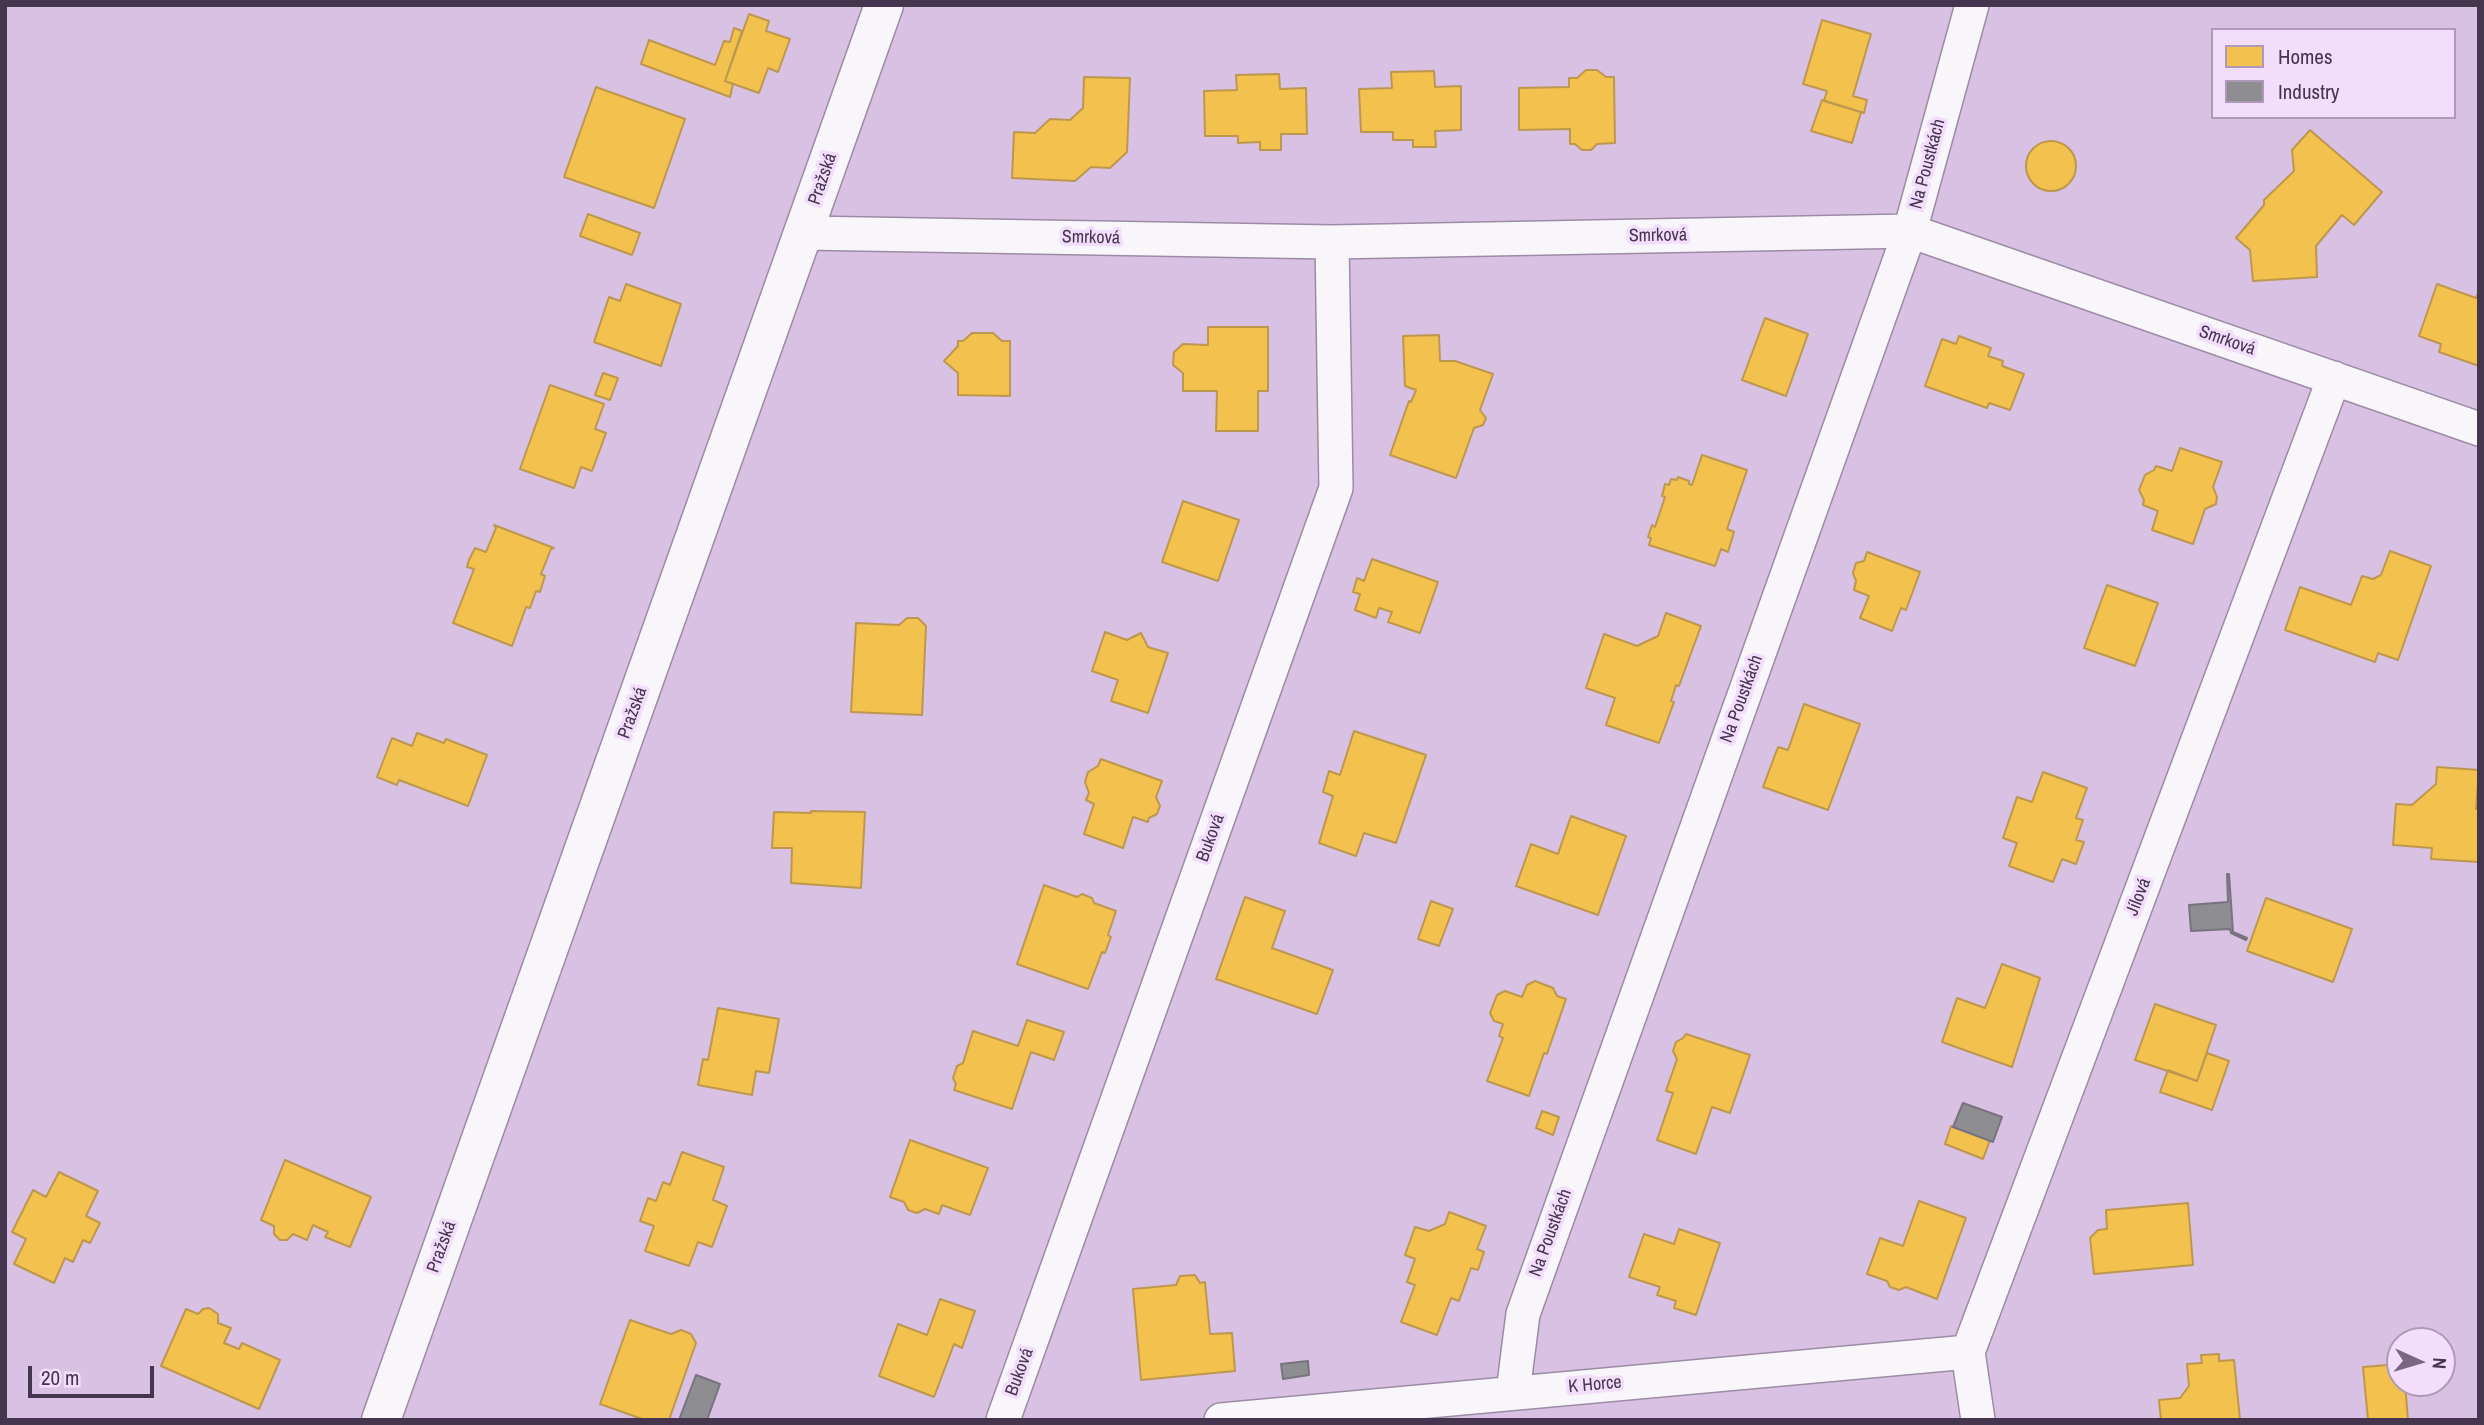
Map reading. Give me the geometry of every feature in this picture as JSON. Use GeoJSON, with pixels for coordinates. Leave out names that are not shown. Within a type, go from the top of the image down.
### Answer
{"type":"FeatureCollection","features":[{"type":"Feature","properties":{"kind":"main road","name":"Pražská"},"geometry":{"type":"LineString","coordinates":[[380,1420],[884,5]]}},
{"type":"Feature","properties":{"kind":"street","name":"Na Poustkách"},"geometry":{"type":"LineString","coordinates":[[1513,1392],[1523,1314],[1909,231],[1972,5]]}},
{"type":"Feature","properties":{"kind":"street","name":"Smrková"},"geometry":{"type":"LineString","coordinates":[[804,233],[1332,242],[1909,231],[2479,429]]}},
{"type":"Feature","properties":{"kind":"street","name":"Buková"},"geometry":{"type":"LineString","coordinates":[[1003,1420],[1336,488],[1332,242]]}},
{"type":"Feature","properties":{"kind":"street","name":"Jílová"},"geometry":{"type":"LineString","coordinates":[[1978,1420],[1968,1352],[2334,378]]}},
{"type":"Feature","properties":{"kind":"street","name":"K Horce"},"geometry":{"type":"LineString","coordinates":[[1221,1420],[1968,1352]]}},
{"type":"Feature","properties":{"kind":"building: Homes"},"geometry":{"type":"Polygon","coordinates":[[[749,14],[769,21],[766,31],[790,39],[778,72],[768,68],[759,93],[725,81],[749,14]]]}},
{"type":"Feature","properties":{"kind":"building: Homes"},"geometry":{"type":"Polygon","coordinates":[[[1822,20],[1871,34],[1853,96],[1867,100],[1864,113],[1824,101],[1827,91],[1803,84],[1822,20]]]}},
{"type":"Feature","properties":{"kind":"building: Homes"},"geometry":{"type":"Polygon","coordinates":[[[734,28],[742,31],[725,81],[733,84],[730,97],[641,64],[649,40],[715,65],[724,41],[730,42],[734,28]]]}},
{"type":"Feature","properties":{"kind":"building: Homes"},"geometry":{"type":"Polygon","coordinates":[[[1586,70],[1597,70],[1606,77],[1614,77],[1615,143],[1597,144],[1591,150],[1582,150],[1575,144],[1570,144],[1570,129],[1519,130],[1519,88],[1569,87],[1569,78],[1577,78],[1586,70]]]}},
{"type":"Feature","properties":{"kind":"building: Homes"},"geometry":{"type":"Polygon","coordinates":[[[1434,71],[1435,87],[1461,86],[1461,130],[1435,131],[1436,147],[1413,147],[1413,140],[1393,140],[1393,132],[1361,132],[1359,89],[1392,88],[1391,72],[1434,71]]]}},
{"type":"Feature","properties":{"kind":"building: Homes"},"geometry":{"type":"Polygon","coordinates":[[[1279,74],[1280,89],[1306,88],[1307,134],[1281,134],[1281,150],[1260,150],[1260,142],[1238,143],[1238,136],[1205,136],[1204,91],[1237,90],[1236,75],[1279,74]]]}},
{"type":"Feature","properties":{"kind":"building: Homes"},"geometry":{"type":"Polygon","coordinates":[[[1084,77],[1130,78],[1127,152],[1110,168],[1091,167],[1075,181],[1012,178],[1014,132],[1035,133],[1050,119],[1070,120],[1083,108],[1084,77]]]}},
{"type":"Feature","properties":{"kind":"building: Homes"},"geometry":{"type":"Polygon","coordinates":[[[596,87],[685,119],[654,208],[564,177],[596,87]]]}},
{"type":"Feature","properties":{"kind":"building: Homes"},"geometry":{"type":"Polygon","coordinates":[[[1822,100],[1861,112],[1852,143],[1811,131],[1822,100]]]}},
{"type":"Feature","properties":{"kind":"building: Homes"},"geometry":{"type":"Polygon","coordinates":[[[2310,130],[2382,192],[2354,225],[2342,215],[2316,246],[2317,277],[2253,281],[2250,250],[2236,238],[2264,205],[2264,200],[2294,171],[2292,150],[2310,130]]]}},
{"type":"Feature","properties":{"kind":"building: Homes"},"geometry":{"type":"Polygon","coordinates":[[[2051,141],[2068,149],[2076,166],[2068,183],[2051,191],[2034,183],[2026,166],[2034,149],[2051,141]]]}},
{"type":"Feature","properties":{"kind":"building: Homes"},"geometry":{"type":"Polygon","coordinates":[[[588,214],[640,233],[632,255],[580,236],[588,214]]]}},
{"type":"Feature","properties":{"kind":"building: Homes"},"geometry":{"type":"Polygon","coordinates":[[[626,284],[681,304],[661,366],[594,342],[609,297],[620,301],[626,284]]]}},
{"type":"Feature","properties":{"kind":"building: Homes"},"geometry":{"type":"Polygon","coordinates":[[[2437,284],[2476,298],[2479,290],[2479,366],[2439,352],[2441,344],[2419,336],[2437,284]]]}},
{"type":"Feature","properties":{"kind":"building: Homes"},"geometry":{"type":"Polygon","coordinates":[[[1765,318],[1808,334],[1786,396],[1742,380],[1765,318]]]}},
{"type":"Feature","properties":{"kind":"building: Homes"},"geometry":{"type":"Polygon","coordinates":[[[1208,327],[1268,327],[1268,391],[1258,391],[1258,431],[1216,431],[1217,391],[1183,391],[1183,373],[1173,365],[1174,352],[1183,344],[1208,345],[1208,327]]]}},
{"type":"Feature","properties":{"kind":"building: Homes"},"geometry":{"type":"Polygon","coordinates":[[[972,333],[993,333],[1002,341],[1010,341],[1010,396],[958,395],[958,373],[944,361],[958,346],[958,341],[963,341],[972,333]]]}},
{"type":"Feature","properties":{"kind":"building: Homes"},"geometry":{"type":"Polygon","coordinates":[[[1439,335],[1440,361],[1455,361],[1493,374],[1480,410],[1486,418],[1483,425],[1474,428],[1456,478],[1390,455],[1409,401],[1411,402],[1416,390],[1405,386],[1403,336],[1439,335]]]}},
{"type":"Feature","properties":{"kind":"building: Homes"},"geometry":{"type":"Polygon","coordinates":[[[1959,336],[1991,348],[1988,356],[2003,361],[2002,366],[2024,374],[2010,410],[1989,403],[1987,408],[1925,386],[1942,339],[1956,344],[1959,336]]]}},
{"type":"Feature","properties":{"kind":"building: Homes"},"geometry":{"type":"Polygon","coordinates":[[[603,373],[618,378],[610,400],[595,395],[603,373]]]}},
{"type":"Feature","properties":{"kind":"building: Homes"},"geometry":{"type":"Polygon","coordinates":[[[550,385],[604,404],[595,429],[606,433],[592,471],[581,467],[574,488],[520,469],[550,385]]]}},
{"type":"Feature","properties":{"kind":"building: Homes"},"geometry":{"type":"Polygon","coordinates":[[[2180,448],[2222,462],[2213,487],[2217,497],[2216,504],[2205,509],[2193,544],[2152,530],[2158,511],[2143,505],[2144,500],[2139,490],[2145,475],[2156,466],[2172,471],[2180,448]]]}},
{"type":"Feature","properties":{"kind":"building: Homes"},"geometry":{"type":"Polygon","coordinates":[[[1702,455],[1747,470],[1727,529],[1734,532],[1728,552],[1721,549],[1715,566],[1649,545],[1651,538],[1648,537],[1652,525],[1655,527],[1665,497],[1662,496],[1665,484],[1669,485],[1671,479],[1677,480],[1678,477],[1692,485],[1702,455]]]}},
{"type":"Feature","properties":{"kind":"building: Homes"},"geometry":{"type":"Polygon","coordinates":[[[1183,501],[1239,520],[1218,581],[1162,562],[1183,501]]]}},
{"type":"Feature","properties":{"kind":"building: Homes"},"geometry":{"type":"Polygon","coordinates":[[[494,525],[554,548],[551,549],[541,574],[545,576],[540,592],[536,591],[530,608],[526,607],[512,646],[453,623],[474,569],[467,567],[469,560],[475,548],[486,552],[496,528],[494,525]]]}},
{"type":"Feature","properties":{"kind":"building: Homes"},"geometry":{"type":"Polygon","coordinates":[[[2390,551],[2431,566],[2398,660],[2378,653],[2375,662],[2285,630],[2300,587],[2351,605],[2362,576],[2373,579],[2381,575],[2390,551]]]}},
{"type":"Feature","properties":{"kind":"building: Homes"},"geometry":{"type":"Polygon","coordinates":[[[1867,552],[1920,572],[1906,610],[1901,608],[1892,631],[1860,618],[1869,596],[1854,590],[1856,581],[1853,573],[1856,563],[1864,561],[1867,552]]]}},
{"type":"Feature","properties":{"kind":"building: Homes"},"geometry":{"type":"Polygon","coordinates":[[[1372,559],[1438,582],[1420,633],[1388,622],[1392,612],[1379,608],[1376,618],[1355,610],[1360,594],[1353,592],[1357,578],[1364,581],[1372,559]]]}},
{"type":"Feature","properties":{"kind":"building: Homes"},"geometry":{"type":"Polygon","coordinates":[[[2107,585],[2158,603],[2135,666],[2084,648],[2107,585]]]}},
{"type":"Feature","properties":{"kind":"building: Homes"},"geometry":{"type":"Polygon","coordinates":[[[1666,613],[1701,626],[1679,686],[1676,685],[1671,701],[1674,702],[1659,743],[1606,725],[1615,698],[1586,688],[1604,634],[1637,646],[1658,636],[1666,613]]]}},
{"type":"Feature","properties":{"kind":"building: Homes"},"geometry":{"type":"Polygon","coordinates":[[[907,618],[918,618],[926,626],[922,715],[851,712],[856,623],[899,625],[907,618]]]}},
{"type":"Feature","properties":{"kind":"building: Homes"},"geometry":{"type":"Polygon","coordinates":[[[1105,632],[1127,640],[1141,633],[1148,647],[1168,653],[1148,713],[1111,701],[1118,680],[1092,671],[1105,632]]]}},
{"type":"Feature","properties":{"kind":"building: Homes"},"geometry":{"type":"Polygon","coordinates":[[[1804,704],[1860,724],[1828,810],[1763,787],[1778,747],[1788,750],[1804,704]]]}},
{"type":"Feature","properties":{"kind":"building: Homes"},"geometry":{"type":"Polygon","coordinates":[[[1354,731],[1426,755],[1396,843],[1364,833],[1356,856],[1319,843],[1333,796],[1323,792],[1329,771],[1340,775],[1354,731]]]}},
{"type":"Feature","properties":{"kind":"building: Homes"},"geometry":{"type":"Polygon","coordinates":[[[417,733],[444,743],[446,739],[487,755],[468,806],[399,780],[397,785],[377,777],[392,738],[412,746],[417,733]]]}},
{"type":"Feature","properties":{"kind":"building: Homes"},"geometry":{"type":"Polygon","coordinates":[[[1101,759],[1162,781],[1156,797],[1160,806],[1157,814],[1149,818],[1148,822],[1133,817],[1123,848],[1084,834],[1094,804],[1086,800],[1089,793],[1085,782],[1088,772],[1098,766],[1101,759]]]}},
{"type":"Feature","properties":{"kind":"building: Homes"},"geometry":{"type":"Polygon","coordinates":[[[2437,767],[2479,770],[2476,809],[2479,809],[2479,862],[2431,859],[2432,848],[2393,845],[2396,804],[2412,805],[2436,784],[2437,767]]]}},
{"type":"Feature","properties":{"kind":"building: Homes"},"geometry":{"type":"Polygon","coordinates":[[[2043,772],[2087,788],[2076,818],[2083,820],[2076,840],[2084,842],[2076,864],[2062,859],[2053,882],[2009,866],[2017,843],[2003,838],[2017,797],[2032,802],[2043,772]]]}},
{"type":"Feature","properties":{"kind":"building: Homes"},"geometry":{"type":"Polygon","coordinates":[[[774,812],[865,812],[861,888],[791,883],[792,848],[772,848],[774,812]]]}},
{"type":"Feature","properties":{"kind":"building: Homes"},"geometry":{"type":"Polygon","coordinates":[[[1571,816],[1626,836],[1598,915],[1516,886],[1531,844],[1558,854],[1571,816]]]}},
{"type":"Feature","properties":{"kind":"building: Homes"},"geometry":{"type":"Polygon","coordinates":[[[1044,885],[1077,897],[1082,894],[1092,898],[1094,903],[1116,911],[1108,935],[1111,937],[1105,953],[1102,952],[1088,989],[1017,964],[1044,885]]]}},
{"type":"Feature","properties":{"kind":"building: Homes"},"geometry":{"type":"Polygon","coordinates":[[[1245,897],[1285,911],[1272,948],[1333,970],[1317,1014],[1216,979],[1245,897]]]}},
{"type":"Feature","properties":{"kind":"building: Homes"},"geometry":{"type":"Polygon","coordinates":[[[2266,898],[2352,929],[2333,982],[2247,951],[2266,898]]]}},
{"type":"Feature","properties":{"kind":"building: Homes"},"geometry":{"type":"Polygon","coordinates":[[[1431,901],[1453,909],[1439,946],[1418,939],[1431,901]]]}},
{"type":"Feature","properties":{"kind":"building: Homes"},"geometry":{"type":"Polygon","coordinates":[[[2002,964],[2040,978],[2012,1067],[1942,1042],[1957,998],[1985,1008],[2002,964]]]}},
{"type":"Feature","properties":{"kind":"building: Homes"},"geometry":{"type":"Polygon","coordinates":[[[1535,981],[1553,988],[1557,996],[1566,999],[1529,1096],[1487,1081],[1503,1038],[1499,1036],[1503,1024],[1494,1021],[1490,1013],[1497,995],[1505,991],[1522,997],[1527,985],[1535,981]]]}},
{"type":"Feature","properties":{"kind":"building: Homes"},"geometry":{"type":"Polygon","coordinates":[[[2155,1004],[2216,1025],[2197,1081],[2135,1060],[2155,1004]]]}},
{"type":"Feature","properties":{"kind":"building: Homes"},"geometry":{"type":"Polygon","coordinates":[[[718,1008],[779,1019],[769,1073],[756,1071],[752,1095],[698,1085],[703,1059],[708,1060],[718,1008]]]}},
{"type":"Feature","properties":{"kind":"building: Homes"},"geometry":{"type":"Polygon","coordinates":[[[1027,1020],[1064,1032],[1054,1060],[1031,1052],[1012,1109],[954,1090],[956,1084],[953,1078],[957,1066],[963,1063],[973,1031],[1018,1046],[1027,1020]]]}},
{"type":"Feature","properties":{"kind":"building: Homes"},"geometry":{"type":"Polygon","coordinates":[[[1686,1034],[1750,1055],[1730,1113],[1712,1107],[1696,1154],[1657,1140],[1673,1093],[1666,1091],[1677,1059],[1673,1051],[1676,1042],[1686,1034]]]}},
{"type":"Feature","properties":{"kind":"building: Homes"},"geometry":{"type":"Polygon","coordinates":[[[2207,1053],[2229,1061],[2212,1110],[2160,1092],[2168,1070],[2197,1081],[2207,1053]]]}},
{"type":"Feature","properties":{"kind":"building: Homes"},"geometry":{"type":"Polygon","coordinates":[[[1542,1111],[1559,1117],[1553,1135],[1536,1128],[1542,1111]]]}},
{"type":"Feature","properties":{"kind":"building: Homes"},"geometry":{"type":"Polygon","coordinates":[[[1951,1126],[1990,1140],[1983,1159],[1945,1144],[1951,1126]]]}},
{"type":"Feature","properties":{"kind":"building: Homes"},"geometry":{"type":"Polygon","coordinates":[[[910,1140],[988,1168],[970,1215],[942,1205],[939,1214],[925,1209],[917,1213],[908,1210],[904,1202],[890,1197],[910,1140]]]}},
{"type":"Feature","properties":{"kind":"building: Homes"},"geometry":{"type":"Polygon","coordinates":[[[682,1152],[724,1167],[713,1200],[727,1206],[712,1247],[698,1242],[689,1266],[645,1251],[654,1226],[640,1221],[648,1198],[656,1201],[663,1182],[670,1185],[682,1152]]]}},
{"type":"Feature","properties":{"kind":"building: Homes"},"geometry":{"type":"Polygon","coordinates":[[[285,1160],[371,1197],[350,1247],[325,1237],[328,1232],[313,1225],[307,1240],[293,1234],[287,1240],[280,1240],[274,1234],[274,1226],[261,1220],[285,1160]]]}},
{"type":"Feature","properties":{"kind":"building: Homes"},"geometry":{"type":"Polygon","coordinates":[[[59,1172],[98,1191],[86,1216],[100,1223],[90,1243],[83,1240],[73,1262],[65,1258],[54,1283],[14,1264],[26,1239],[12,1232],[33,1190],[46,1197],[59,1172]]]}},
{"type":"Feature","properties":{"kind":"building: Homes"},"geometry":{"type":"Polygon","coordinates":[[[1919,1201],[1966,1218],[1937,1299],[1906,1287],[1899,1290],[1890,1287],[1887,1281],[1867,1274],[1880,1238],[1903,1246],[1919,1201]]]}},
{"type":"Feature","properties":{"kind":"building: Homes"},"geometry":{"type":"Polygon","coordinates":[[[2188,1203],[2193,1265],[2094,1274],[2090,1238],[2098,1230],[2107,1229],[2106,1210],[2188,1203]]]}},
{"type":"Feature","properties":{"kind":"building: Homes"},"geometry":{"type":"Polygon","coordinates":[[[1449,1212],[1486,1226],[1477,1249],[1484,1252],[1478,1270],[1471,1268],[1459,1301],[1451,1298],[1437,1335],[1401,1322],[1415,1285],[1407,1282],[1415,1259],[1405,1255],[1415,1227],[1429,1231],[1445,1224],[1449,1212]]]}},
{"type":"Feature","properties":{"kind":"building: Homes"},"geometry":{"type":"Polygon","coordinates":[[[1679,1229],[1720,1243],[1696,1315],[1674,1308],[1676,1301],[1657,1295],[1660,1287],[1629,1277],[1644,1234],[1674,1244],[1679,1229]]]}},
{"type":"Feature","properties":{"kind":"building: Homes"},"geometry":{"type":"Polygon","coordinates":[[[1195,1275],[1200,1283],[1205,1282],[1210,1334],[1232,1333],[1235,1371],[1141,1380],[1133,1289],[1176,1285],[1180,1276],[1195,1275]]]}},
{"type":"Feature","properties":{"kind":"building: Homes"},"geometry":{"type":"Polygon","coordinates":[[[940,1299],[975,1311],[962,1348],[954,1344],[934,1397],[879,1376],[898,1324],[927,1335],[940,1299]]]}},
{"type":"Feature","properties":{"kind":"building: Homes"},"geometry":{"type":"Polygon","coordinates":[[[209,1308],[218,1314],[218,1323],[231,1328],[224,1343],[239,1349],[242,1343],[280,1360],[259,1409],[161,1366],[186,1309],[198,1314],[209,1308]]]}},
{"type":"Feature","properties":{"kind":"building: Homes"},"geometry":{"type":"Polygon","coordinates":[[[630,1320],[671,1334],[681,1330],[691,1334],[696,1343],[669,1420],[645,1420],[600,1404],[630,1320]]]}},
{"type":"Feature","properties":{"kind":"building: Homes"},"geometry":{"type":"Polygon","coordinates":[[[2219,1354],[2219,1361],[2234,1360],[2240,1420],[2161,1420],[2159,1400],[2180,1398],[2189,1386],[2187,1364],[2202,1363],[2201,1355],[2219,1354]]]}},
{"type":"Feature","properties":{"kind":"building: Homes"},"geometry":{"type":"Polygon","coordinates":[[[2386,1365],[2386,1397],[2406,1397],[2408,1420],[2368,1420],[2363,1367],[2386,1365]]]}},
{"type":"Feature","properties":{"kind":"building: Industry"},"geometry":{"type":"Polygon","coordinates":[[[2227,874],[2233,932],[2247,938],[2246,940],[2231,933],[2230,929],[2191,931],[2189,905],[2228,902],[2227,874]]]}},
{"type":"Feature","properties":{"kind":"building: Industry"},"geometry":{"type":"Polygon","coordinates":[[[1963,1103],[2002,1117],[1993,1142],[1953,1127],[1963,1103]]]}},
{"type":"Feature","properties":{"kind":"building: Industry"},"geometry":{"type":"Polygon","coordinates":[[[1308,1361],[1309,1375],[1283,1379],[1281,1364],[1308,1361]]]}},
{"type":"Feature","properties":{"kind":"building: Industry"},"geometry":{"type":"Polygon","coordinates":[[[696,1375],[720,1384],[707,1420],[679,1420],[696,1375]]]}}]}
